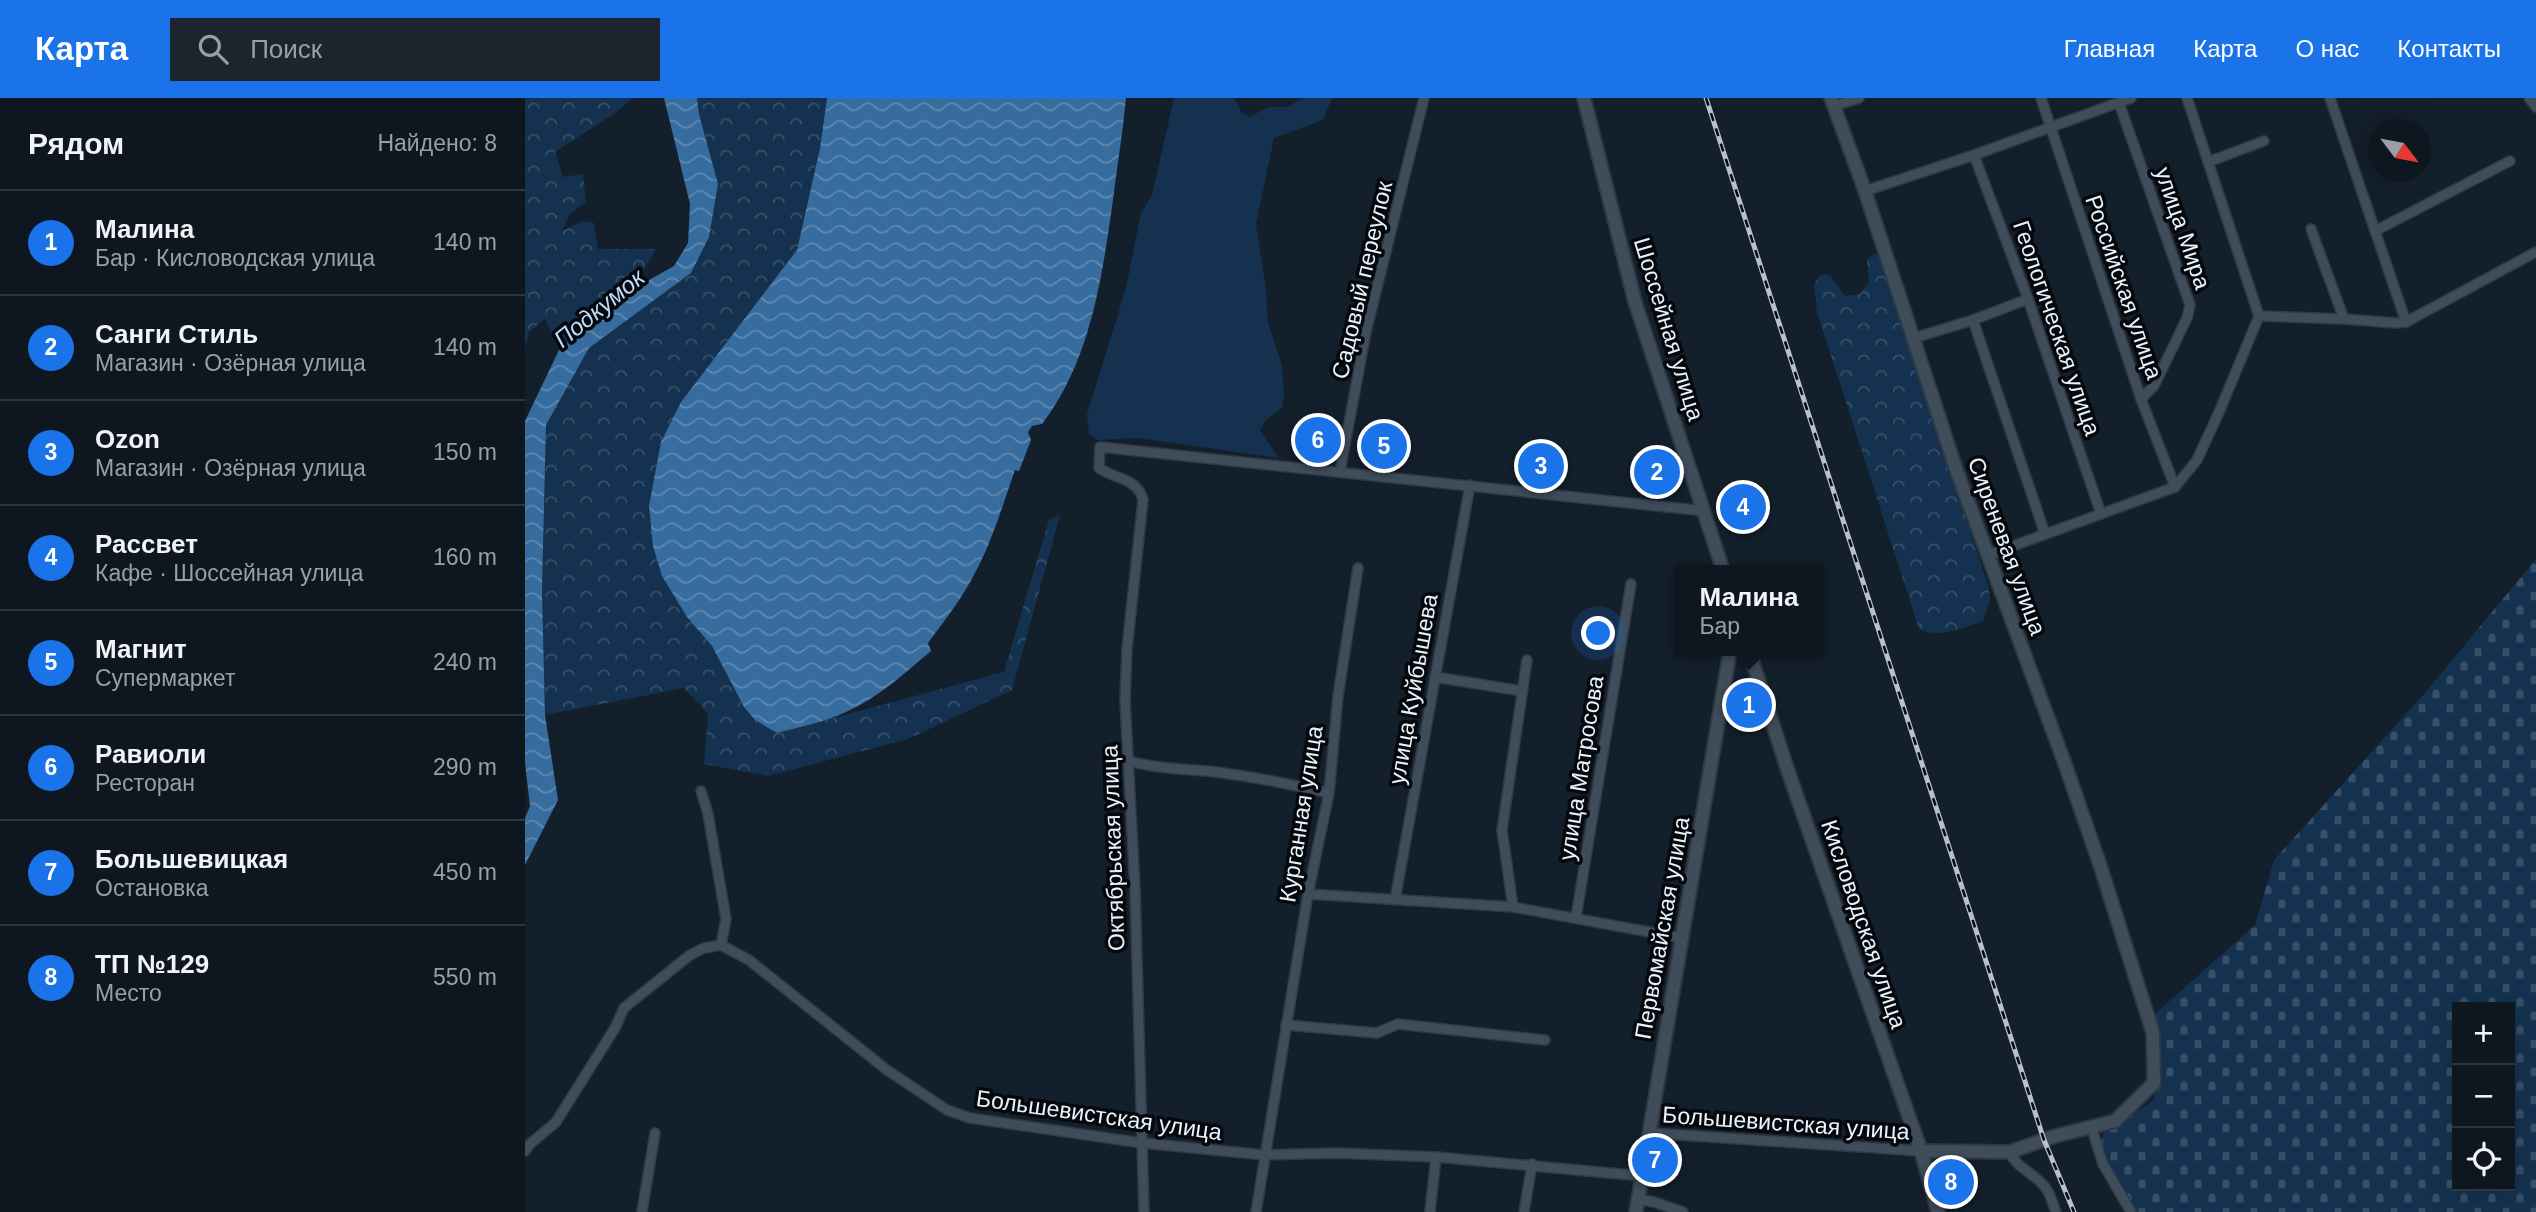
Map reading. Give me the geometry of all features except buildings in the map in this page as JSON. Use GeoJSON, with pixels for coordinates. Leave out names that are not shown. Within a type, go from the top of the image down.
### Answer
{"type":"FeatureCollection","features":[{"type":"Feature","properties":{"kind":"street","name":"Садовый переулок"},"geometry":{"type":"LineString","coordinates":[[1340,471],[1366,332],[1424,98]]}},
{"type":"Feature","properties":{"kind":"street","name":"Шоссейная улица"},"geometry":{"type":"LineString","coordinates":[[1584,98],[1635,302],[1721,565]]}},
{"type":"Feature","properties":{"kind":"street"},"geometry":{"type":"LineString","coordinates":[[1833,102],[1859,98]]}},
{"type":"Feature","properties":{"kind":"street","name":"Российская улица"},"geometry":{"type":"LineString","coordinates":[[2041,98],[2141,399],[2175,487]]}},
{"type":"Feature","properties":{"kind":"street"},"geometry":{"type":"LineString","coordinates":[[1865,191],[1975,155],[2131,98]]}},
{"type":"Feature","properties":{"kind":"street"},"geometry":{"type":"LineString","coordinates":[[1988,555],[2175,487],[2197,460],[2220,411],[2259,316],[2187,98]]}},
{"type":"Feature","properties":{"kind":"street"},"geometry":{"type":"LineString","coordinates":[[2330,98],[2406,322]]}},
{"type":"Feature","properties":{"kind":"street"},"geometry":{"type":"LineString","coordinates":[[2529,98],[2536,107]]}},
{"type":"Feature","properties":{"kind":"street","name":"Сиреневая улица"},"geometry":{"type":"LineString","coordinates":[[1833,102],[1956,469],[2070,777],[2153,1033],[2154,1083],[2115,1121],[2010,1152],[1921,1151]]}},
{"type":"Feature","properties":{"kind":"street","name":"улица Мира"},"geometry":{"type":"LineString","coordinates":[[2119,103],[2190,305],[2187,318],[2154,386],[2141,399]]}},
{"type":"Feature","properties":{"kind":"street"},"geometry":{"type":"LineString","coordinates":[[2208,163],[2264,141]]}},
{"type":"Feature","properties":{"kind":"street","name":"Геологическая улица"},"geometry":{"type":"LineString","coordinates":[[1975,155],[2028,299],[2101,514]]}},
{"type":"Feature","properties":{"kind":"street"},"geometry":{"type":"LineString","coordinates":[[2375,231],[2510,161]]}},
{"type":"Feature","properties":{"kind":"street"},"geometry":{"type":"LineString","coordinates":[[2311,229],[2344,318]]}},
{"type":"Feature","properties":{"kind":"street"},"geometry":{"type":"LineString","coordinates":[[2259,316],[2406,322],[2536,252]]}},
{"type":"Feature","properties":{"kind":"street"},"geometry":{"type":"LineString","coordinates":[[1914,338],[2028,299]]}},
{"type":"Feature","properties":{"kind":"street"},"geometry":{"type":"LineString","coordinates":[[1973,320],[2045,534]]}},
{"type":"Feature","properties":{"kind":"street","name":"Октябрьская улица"},"geometry":{"type":"LineString","coordinates":[[1144,1212],[1125,699],[1127,649],[1143,510],[1141,492],[1136,486],[1099,468],[1100,447],[1340,471]]}},
{"type":"Feature","properties":{"kind":"street"},"geometry":{"type":"LineString","coordinates":[[1340,471],[1705,511]]}},
{"type":"Feature","properties":{"kind":"street","name":"улица Куйбышева"},"geometry":{"type":"LineString","coordinates":[[1395,900],[1470,485]]}},
{"type":"Feature","properties":{"kind":"street","name":"Курганная улица"},"geometry":{"type":"LineString","coordinates":[[1256,1212],[1308,894],[1329,793],[1338,696],[1358,568]]}},
{"type":"Feature","properties":{"kind":"street","name":"улица Матросова"},"geometry":{"type":"LineString","coordinates":[[1576,917],[1631,584]]}},
{"type":"Feature","properties":{"kind":"street","name":"Первомайская улица"},"geometry":{"type":"LineString","coordinates":[[1637,1206],[1730,656]]}},
{"type":"Feature","properties":{"kind":"street","name":"Кисловодская улица"},"geometry":{"type":"LineString","coordinates":[[1751,656],[1921,1151],[1938,1212]]}},
{"type":"Feature","properties":{"kind":"street"},"geometry":{"type":"LineString","coordinates":[[1513,907],[1501,830],[1527,660]]}},
{"type":"Feature","properties":{"kind":"street"},"geometry":{"type":"LineString","coordinates":[[1435,677],[1522,691]]}},
{"type":"Feature","properties":{"kind":"street"},"geometry":{"type":"LineString","coordinates":[[1129,761],[1148,767],[1175,767],[1264,778],[1329,793]]}},
{"type":"Feature","properties":{"kind":"street"},"geometry":{"type":"LineString","coordinates":[[525,1151],[556,1122],[615,1028],[624,1008],[690,955],[704,948],[721,945],[726,919],[708,814],[701,791]]}},
{"type":"Feature","properties":{"kind":"street"},"geometry":{"type":"LineString","coordinates":[[1308,894],[1513,907],[1682,938]]}},
{"type":"Feature","properties":{"kind":"street","name":"Большевистская улица"},"geometry":{"type":"LineString","coordinates":[[721,945],[750,960],[811,1012],[887,1070],[947,1110],[970,1118],[1142,1143],[1265,1155],[1336,1153],[1436,1157],[1642,1176]]}},
{"type":"Feature","properties":{"kind":"street"},"geometry":{"type":"LineString","coordinates":[[1286,1025],[1377,1034],[1398,1024],[1545,1040]]}},
{"type":"Feature","properties":{"kind":"street"},"geometry":{"type":"LineString","coordinates":[[2091,1126],[2103,1164],[2131,1212]]}},
{"type":"Feature","properties":{"kind":"street"},"geometry":{"type":"LineString","coordinates":[[642,1212],[655,1133]]}},
{"type":"Feature","properties":{"kind":"street","name":"Большевистская улица"},"geometry":{"type":"LineString","coordinates":[[1650,1133],[1921,1151]]}},
{"type":"Feature","properties":{"kind":"street"},"geometry":{"type":"LineString","coordinates":[[2010,1152],[2013,1160],[2047,1189],[2056,1212]]}},
{"type":"Feature","properties":{"kind":"street"},"geometry":{"type":"LineString","coordinates":[[1430,1212],[1436,1157]]}},
{"type":"Feature","properties":{"kind":"street"},"geometry":{"type":"LineString","coordinates":[[1524,1212],[1532,1164]]}},
{"type":"Feature","properties":{"kind":"street"},"geometry":{"type":"LineString","coordinates":[[1637,1206],[1654,1202],[1683,1212]]}},
{"type":"Feature","properties":{"kind":"green space"},"geometry":{"type":"Polygon","coordinates":[[[525,98],[633,98],[555,152],[563,177],[583,174],[586,202],[569,215],[562,231],[583,221],[594,223],[598,249],[656,249],[633,289],[559,350],[545,319],[529,332],[525,349],[525,98]]]}},
{"type":"Feature","properties":{"kind":"green space"},"geometry":{"type":"Polygon","coordinates":[[[697,98],[827,98],[820,147],[797,250],[681,402],[687,617],[712,646],[744,707],[778,733],[1004,672],[1049,520],[1060,515],[1012,690],[908,739],[768,776],[704,764],[708,714],[684,688],[545,715],[542,590],[546,425],[589,348],[691,273],[709,237],[718,184],[697,98]]]}},
{"type":"Feature","properties":{"kind":"green space"},"geometry":{"type":"Polygon","coordinates":[[[1174,98],[1234,98],[1242,113],[1250,117],[1268,107],[1288,107],[1302,98],[1332,98],[1323,120],[1274,138],[1256,224],[1266,289],[1268,323],[1282,365],[1284,396],[1282,408],[1265,421],[1260,430],[1279,458],[1138,438],[1097,440],[1089,434],[1087,414],[1126,288],[1141,213],[1152,195],[1174,98]]]}},
{"type":"Feature","properties":{"kind":"green space"},"geometry":{"type":"Polygon","coordinates":[[[1875,253],[1885,266],[1989,589],[1990,601],[1983,621],[1942,633],[1919,629],[1817,312],[1814,284],[1820,275],[1830,275],[1845,296],[1860,294],[1869,282],[1867,260],[1875,253]]]}},
{"type":"Feature","properties":{"kind":"green space"},"geometry":{"type":"Polygon","coordinates":[[[2536,559],[2536,1212],[2137,1212],[2106,1163],[2102,1142],[2104,1133],[2154,1100],[2156,1013],[2255,925],[2274,860],[2424,694],[2536,559]]]}},
{"type":"Feature","properties":{"kind":"water"},"geometry":{"type":"Polygon","coordinates":[[[664,98],[697,98],[718,184],[709,237],[691,273],[589,348],[546,425],[542,590],[545,715],[558,800],[525,865],[525,818],[530,806],[525,763],[525,421],[559,350],[633,289],[674,266],[688,243],[690,204],[664,98]]]}},
{"type":"Feature","properties":{"kind":"water"},"geometry":{"type":"Polygon","coordinates":[[[827,98],[1126,98],[1104,258],[1092,317],[1072,373],[1059,399],[1042,424],[1032,426],[1028,432],[1031,440],[1019,471],[1015,470],[993,534],[971,581],[928,643],[931,651],[891,684],[846,712],[777,733],[755,720],[744,707],[712,646],[687,617],[662,576],[653,546],[649,506],[661,442],[681,402],[797,250],[820,148],[827,98]]]}},
{"type":"Feature","properties":{"kind":"railway"},"geometry":{"type":"LineString","coordinates":[[1706,98],[2044,1140],[2074,1212]]}},
{"type":"Feature","properties":{"kind":"place","name":"Равиоли"},"geometry":{"type":"Point","coordinates":[1318,440]}},
{"type":"Feature","properties":{"kind":"place","name":"Магнит"},"geometry":{"type":"Point","coordinates":[1384,446]}},
{"type":"Feature","properties":{"kind":"place","name":"Ozon"},"geometry":{"type":"Point","coordinates":[1541,466]}},
{"type":"Feature","properties":{"kind":"place","name":"Санги Стиль"},"geometry":{"type":"Point","coordinates":[1657,472]}},
{"type":"Feature","properties":{"kind":"place","name":"Рассвет"},"geometry":{"type":"Point","coordinates":[1743,507]}},
{"type":"Feature","properties":{"kind":"place","name":"Малина"},"geometry":{"type":"Point","coordinates":[1749,705]}},
{"type":"Feature","properties":{"kind":"place","name":"Большевицкая"},"geometry":{"type":"Point","coordinates":[1655,1160]}},
{"type":"Feature","properties":{"kind":"place","name":"ТП №129"},"geometry":{"type":"Point","coordinates":[1951,1182]}},
{"type":"Feature","properties":{"kind":"water label","name":"Подкумок"},"geometry":{"type":"Point","coordinates":[599,308]}}]}
